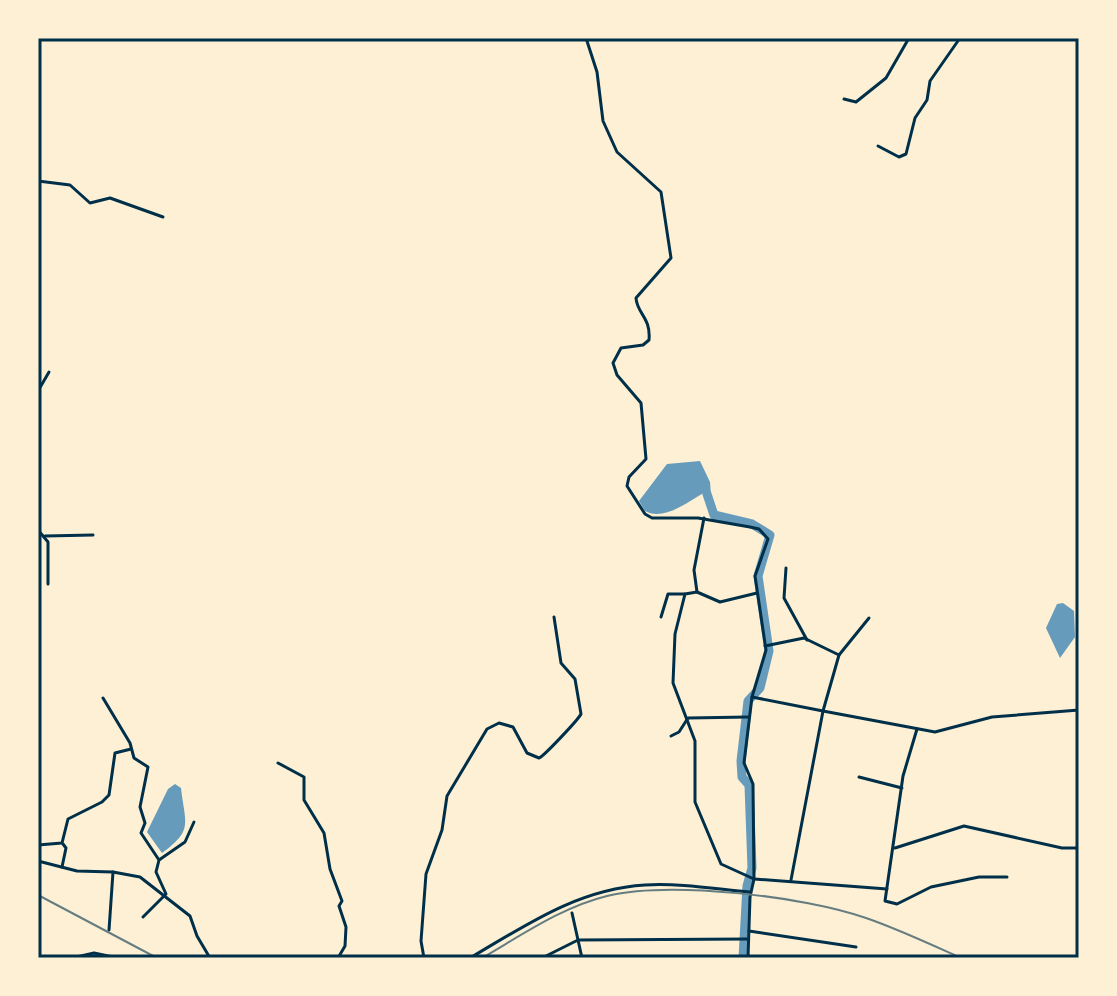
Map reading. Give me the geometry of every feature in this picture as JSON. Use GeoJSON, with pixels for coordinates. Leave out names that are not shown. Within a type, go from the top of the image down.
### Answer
{"type":"FeatureCollection","features":[{"type":"Feature","properties":{"kind":"street"},"geometry":{"type":"LineString","coordinates":[[586,38],[597,72],[603,121],[617,152],[661,192],[671,258],[636,298],[637,307],[649,321],[649,340],[643,345],[621,348],[613,363],[617,375],[642,406],[646,459],[629,477],[627,486],[639,507],[652,518],[704,518],[759,529],[768,539],[755,576],[765,646],[752,697],[744,763],[753,784],[754,879],[750,892],[748,958]]}},
{"type":"Feature","properties":{"kind":"street"},"geometry":{"type":"LineString","coordinates":[[844,99],[856,102],[886,78],[909,38]]}},
{"type":"Feature","properties":{"kind":"street"},"geometry":{"type":"LineString","coordinates":[[878,146],[899,157],[906,154],[915,118],[927,100],[930,81],[960,38]]}},
{"type":"Feature","properties":{"kind":"street"},"geometry":{"type":"LineString","coordinates":[[38,181],[70,185],[90,203],[110,198],[163,217]]}},
{"type":"Feature","properties":{"kind":"street"},"geometry":{"type":"LineString","coordinates":[[38,391],[49,372]]}},
{"type":"Feature","properties":{"kind":"street"},"geometry":{"type":"LineString","coordinates":[[697,592],[694,570],[704,518]]}},
{"type":"Feature","properties":{"kind":"street"},"geometry":{"type":"LineString","coordinates":[[38,530],[48,542],[48,584]]}},
{"type":"Feature","properties":{"kind":"street"},"geometry":{"type":"LineString","coordinates":[[44,536],[93,535]]}},
{"type":"Feature","properties":{"kind":"street"},"geometry":{"type":"LineString","coordinates":[[786,568],[784,598],[807,640]]}},
{"type":"Feature","properties":{"kind":"street"},"geometry":{"type":"LineString","coordinates":[[661,617],[668,594],[697,592],[720,602],[757,593]]}},
{"type":"Feature","properties":{"kind":"street"},"geometry":{"type":"LineString","coordinates":[[685,594],[675,634],[673,683],[695,741],[695,802],[715,854],[730,870],[754,879],[887,889]]}},
{"type":"Feature","properties":{"kind":"street"},"geometry":{"type":"LineString","coordinates":[[424,958],[421,941],[429,860],[442,830],[447,796],[487,729],[499,723],[513,727],[527,753],[539,758],[548,754],[556,738],[575,724],[581,714],[575,679],[561,663],[554,617]]}},
{"type":"Feature","properties":{"kind":"street"},"geometry":{"type":"LineString","coordinates":[[790,881],[823,711],[839,655],[869,618]]}},
{"type":"Feature","properties":{"kind":"street"},"geometry":{"type":"LineString","coordinates":[[765,646],[807,640],[839,655]]}},
{"type":"Feature","properties":{"kind":"street"},"geometry":{"type":"LineString","coordinates":[[752,697],[947,732],[992,717],[1079,710]]}},
{"type":"Feature","properties":{"kind":"street"},"geometry":{"type":"LineString","coordinates":[[103,698],[134,758],[148,767],[140,807],[145,823],[141,833],[159,860]]}},
{"type":"Feature","properties":{"kind":"street"},"geometry":{"type":"LineString","coordinates":[[688,718],[749,717]]}},
{"type":"Feature","properties":{"kind":"street"},"geometry":{"type":"LineString","coordinates":[[671,736],[679,732],[688,718]]}},
{"type":"Feature","properties":{"kind":"street"},"geometry":{"type":"LineString","coordinates":[[917,729],[902,788],[885,901],[897,904],[931,887],[979,877],[1007,877]]}},
{"type":"Feature","properties":{"kind":"street"},"geometry":{"type":"LineString","coordinates":[[62,843],[68,819],[109,795],[115,753],[132,749]]}},
{"type":"Feature","properties":{"kind":"street"},"geometry":{"type":"LineString","coordinates":[[278,763],[304,777],[304,800],[324,833],[346,927],[345,946],[338,958]]}},
{"type":"Feature","properties":{"kind":"street"},"geometry":{"type":"LineString","coordinates":[[859,777],[902,788]]}},
{"type":"Feature","properties":{"kind":"street"},"geometry":{"type":"LineString","coordinates":[[166,894],[156,872],[159,860],[185,842],[194,822]]}},
{"type":"Feature","properties":{"kind":"street"},"geometry":{"type":"LineString","coordinates":[[895,848],[964,826],[1062,848],[1079,848]]}},
{"type":"Feature","properties":{"kind":"street"},"geometry":{"type":"LineString","coordinates":[[38,845],[62,843]]}},
{"type":"Feature","properties":{"kind":"street"},"geometry":{"type":"LineString","coordinates":[[62,843],[66,848],[62,867]]}},
{"type":"Feature","properties":{"kind":"street"},"geometry":{"type":"LineString","coordinates":[[38,861],[77,871],[113,872],[140,877],[166,894],[190,916],[210,958]]}},
{"type":"Feature","properties":{"kind":"street"},"geometry":{"type":"LineString","coordinates":[[109,930],[113,872]]}},
{"type":"Feature","properties":{"kind":"street"},"geometry":{"type":"LineString","coordinates":[[470,958],[552,909],[596,893],[648,884],[750,892]]}},
{"type":"Feature","properties":{"kind":"street"},"geometry":{"type":"LineString","coordinates":[[143,917],[166,894]]}},
{"type":"Feature","properties":{"kind":"street"},"geometry":{"type":"LineString","coordinates":[[572,913],[582,958]]}},
{"type":"Feature","properties":{"kind":"street"},"geometry":{"type":"LineString","coordinates":[[749,931],[856,947]]}},
{"type":"Feature","properties":{"kind":"street"},"geometry":{"type":"LineString","coordinates":[[542,958],[578,940],[748,939]]}},
{"type":"Feature","properties":{"kind":"street"},"geometry":{"type":"LineString","coordinates":[[72,958],[94,953],[118,958]]}},
{"type":"Feature","properties":{"kind":"water"},"geometry":{"type":"Polygon","coordinates":[[[700,461],[710,482],[711,495],[704,493],[660,514],[645,511],[639,501],[667,464],[700,461]]]}},
{"type":"Feature","properties":{"kind":"water"},"geometry":{"type":"Polygon","coordinates":[[[1063,603],[1074,611],[1075,637],[1060,658],[1046,628],[1057,604],[1063,603]]]}},
{"type":"Feature","properties":{"kind":"water"},"geometry":{"type":"Polygon","coordinates":[[[175,784],[181,788],[185,825],[179,838],[162,853],[147,832],[168,789],[175,784]]]}},
{"type":"Feature","properties":{"kind":"waterway"},"geometry":{"type":"LineString","coordinates":[[707,494],[714,515],[752,524],[770,535],[758,576],[769,651],[760,688],[748,701],[741,761],[742,777],[749,785],[752,868],[747,886],[743,958]]}},
{"type":"Feature","properties":{"kind":"railway"},"geometry":{"type":"LineString","coordinates":[[482,958],[543,922],[590,901],[634,892],[665,890],[773,897],[840,910],[890,927],[961,958]]}},
{"type":"Feature","properties":{"kind":"railway"},"geometry":{"type":"LineString","coordinates":[[38,895],[157,958]]}}]}
